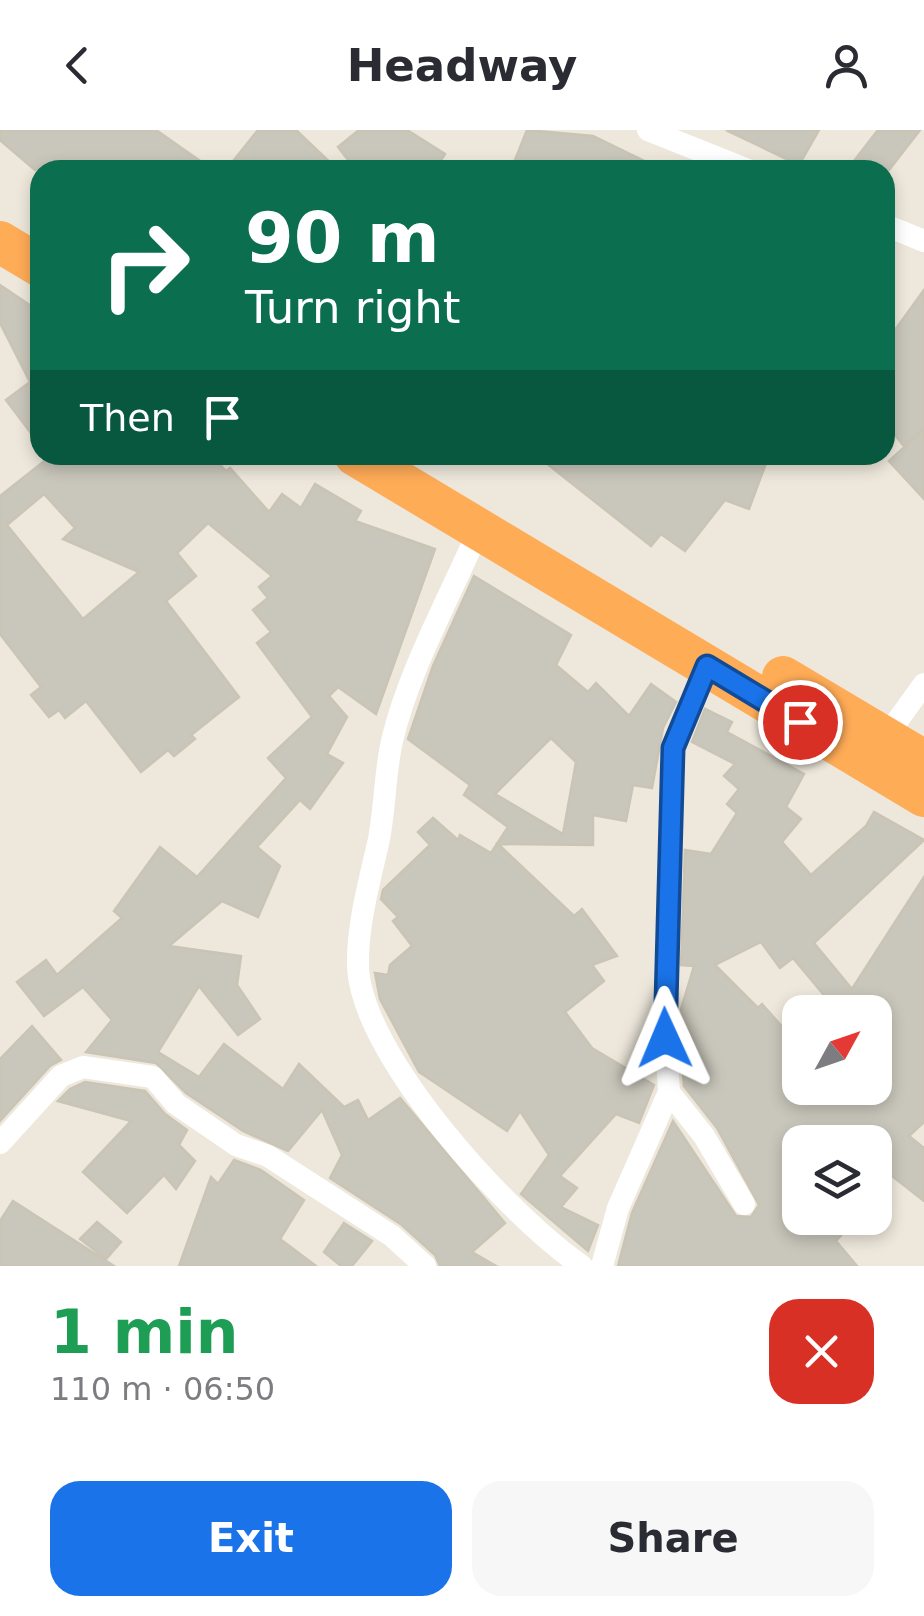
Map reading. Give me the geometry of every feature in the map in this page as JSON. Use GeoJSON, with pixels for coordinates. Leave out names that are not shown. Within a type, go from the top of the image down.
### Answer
{"type":"FeatureCollection","features":[{"type":"Feature","properties":{"kind":"highway"},"geometry":{"type":"LineString","coordinates":[[0,212],[30,230]]}},
{"type":"Feature","properties":{"kind":"highway"},"geometry":{"type":"LineString","coordinates":[[0,242],[30,260]]}},
{"type":"Feature","properties":{"kind":"highway"},"geometry":{"type":"LineString","coordinates":[[373,465],[924,796]]}},
{"type":"Feature","properties":{"kind":"highway"},"geometry":{"type":"LineString","coordinates":[[426,465],[924,761]]}},
{"type":"Feature","properties":{"kind":"street"},"geometry":{"type":"LineString","coordinates":[[648,130],[723,160]]}},
{"type":"Feature","properties":{"kind":"street"},"geometry":{"type":"LineString","coordinates":[[895,229],[924,242]]}},
{"type":"Feature","properties":{"kind":"street"},"geometry":{"type":"LineString","coordinates":[[479,529],[391,744],[388,794],[363,914],[358,968],[369,1016],[438,1128],[557,1249],[582,1266]]}},
{"type":"Feature","properties":{"kind":"street"},"geometry":{"type":"LineString","coordinates":[[602,1266],[618,1208],[669,1092],[664,1010],[673,748],[707,666]]}},
{"type":"Feature","properties":{"kind":"street"},"geometry":{"type":"LineString","coordinates":[[885,738],[924,684]]}},
{"type":"Feature","properties":{"kind":"street"},"geometry":{"type":"LineString","coordinates":[[0,1142],[60,1076],[83,1068],[153,1077],[176,1104],[236,1145],[268,1156],[392,1236],[425,1266]]}},
{"type":"Feature","properties":{"kind":"street"},"geometry":{"type":"LineString","coordinates":[[669,1092],[704,1136],[744,1204]]}},
{"type":"Feature","properties":{"kind":"building"},"geometry":{"type":"Polygon","coordinates":[[[0,130],[156,130],[199,160],[30,160],[30,166],[0,140],[0,130]]]}},
{"type":"Feature","properties":{"kind":"building"},"geometry":{"type":"Polygon","coordinates":[[[258,130],[296,130],[328,160],[234,160],[258,130]]]}},
{"type":"Feature","properties":{"kind":"building"},"geometry":{"type":"Polygon","coordinates":[[[359,130],[407,130],[445,154],[441,160],[348,160],[338,147],[359,130]]]}},
{"type":"Feature","properties":{"kind":"building"},"geometry":{"type":"Polygon","coordinates":[[[527,130],[593,136],[642,160],[515,160],[527,130]]]}},
{"type":"Feature","properties":{"kind":"building"},"geometry":{"type":"Polygon","coordinates":[[[726,130],[819,130],[802,160],[789,160],[726,130]]]}},
{"type":"Feature","properties":{"kind":"building"},"geometry":{"type":"Polygon","coordinates":[[[878,130],[920,130],[895,162],[855,160],[878,130]]]}},
{"type":"Feature","properties":{"kind":"building"},"geometry":{"type":"Polygon","coordinates":[[[0,285],[30,305],[30,382],[0,323],[0,285]]]}},
{"type":"Feature","properties":{"kind":"building"},"geometry":{"type":"Polygon","coordinates":[[[924,290],[924,429],[903,445],[895,435],[895,330],[924,290]]]}},
{"type":"Feature","properties":{"kind":"building"},"geometry":{"type":"Polygon","coordinates":[[[30,382],[30,432],[6,400],[30,382]]]}},
{"type":"Feature","properties":{"kind":"building"},"geometry":{"type":"Polygon","coordinates":[[[924,429],[924,499],[893,465],[895,456],[924,429]]]}},
{"type":"Feature","properties":{"kind":"building"},"geometry":{"type":"Polygon","coordinates":[[[39,465],[220,465],[226,471],[230,468],[269,512],[282,494],[301,508],[315,484],[361,511],[355,521],[435,549],[376,714],[338,687],[329,696],[347,717],[327,754],[343,763],[310,809],[300,800],[257,847],[280,866],[258,917],[222,901],[169,946],[241,956],[237,985],[260,1019],[238,1035],[199,986],[158,1052],[199,1077],[224,1044],[283,1089],[299,1064],[344,1107],[358,1100],[368,1120],[400,1098],[505,1223],[472,1252],[496,1266],[440,1266],[435,1255],[402,1225],[330,1178],[342,1155],[322,1110],[288,1151],[243,1131],[186,1093],[156,1063],[86,1052],[112,1020],[83,987],[44,1016],[17,982],[46,960],[57,975],[122,918],[114,911],[160,847],[197,877],[286,778],[268,758],[312,717],[257,643],[271,632],[253,610],[268,598],[259,587],[272,576],[208,523],[177,553],[196,576],[166,601],[239,697],[191,735],[195,739],[174,756],[168,750],[141,772],[86,701],[65,718],[59,710],[49,717],[31,695],[41,687],[0,634],[0,496],[39,465]],[[44,494],[7,525],[83,619],[139,572],[63,539],[75,528],[44,494]]]}},
{"type":"Feature","properties":{"kind":"building"},"geometry":{"type":"Polygon","coordinates":[[[549,465],[765,465],[749,509],[725,500],[685,551],[661,534],[651,546],[549,465]]]}},
{"type":"Feature","properties":{"kind":"building"},"geometry":{"type":"Polygon","coordinates":[[[474,576],[571,635],[556,665],[588,692],[596,683],[629,716],[651,684],[676,702],[663,728],[652,788],[633,785],[626,821],[593,815],[593,845],[498,844],[574,916],[582,909],[617,956],[592,965],[604,981],[565,1012],[592,1048],[654,1085],[639,1123],[616,1114],[560,1176],[577,1188],[561,1207],[598,1225],[588,1251],[521,1194],[549,1155],[520,1111],[507,1131],[419,1072],[380,999],[375,973],[388,975],[390,965],[412,946],[393,921],[398,917],[381,899],[383,890],[430,845],[418,832],[433,818],[458,840],[460,835],[491,853],[508,827],[464,795],[470,785],[408,739],[433,666],[474,576]],[[551,738],[495,794],[563,834],[576,762],[551,738]]]}},
{"type":"Feature","properties":{"kind":"building"},"geometry":{"type":"Polygon","coordinates":[[[705,709],[732,722],[727,732],[804,774],[786,807],[801,819],[782,842],[811,875],[866,826],[874,812],[924,840],[814,943],[852,989],[924,877],[924,1122],[909,1136],[924,1148],[924,1201],[892,1176],[892,1125],[782,1125],[782,1235],[841,1235],[836,1241],[857,1266],[618,1266],[632,1213],[673,1121],[736,1216],[751,1217],[759,1205],[717,1128],[684,1086],[682,1062],[696,1050],[680,1031],[679,1016],[694,966],[681,965],[685,850],[711,854],[737,813],[727,804],[739,789],[724,776],[735,764],[692,742],[705,709]]]}},
{"type":"Feature","properties":{"kind":"building"},"geometry":{"type":"Polygon","coordinates":[[[32,1026],[61,1060],[50,1066],[0,1121],[0,1059],[32,1026]]]}},
{"type":"Feature","properties":{"kind":"building"},"geometry":{"type":"Polygon","coordinates":[[[85,1082],[145,1091],[165,1114],[187,1130],[179,1145],[195,1161],[176,1189],[164,1175],[127,1213],[83,1172],[131,1121],[58,1101],[85,1082]]]}},
{"type":"Feature","properties":{"kind":"building"},"geometry":{"type":"Polygon","coordinates":[[[234,1160],[261,1170],[304,1200],[280,1239],[316,1266],[179,1266],[211,1177],[218,1184],[234,1160]]]}},
{"type":"Feature","properties":{"kind":"building"},"geometry":{"type":"Polygon","coordinates":[[[13,1201],[114,1266],[0,1266],[0,1221],[13,1201]]]}},
{"type":"Feature","properties":{"kind":"building"},"geometry":{"type":"Polygon","coordinates":[[[97,1222],[121,1242],[106,1259],[80,1239],[97,1222]]]}},
{"type":"Feature","properties":{"kind":"building"},"geometry":{"type":"Polygon","coordinates":[[[344,1223],[372,1241],[352,1266],[341,1266],[324,1252],[344,1223]]]}},
{"type":"Feature","properties":{"kind":"route"},"geometry":{"type":"LineString","coordinates":[[665,1038],[673,748],[678,728],[707,666],[800,722]]}}]}
